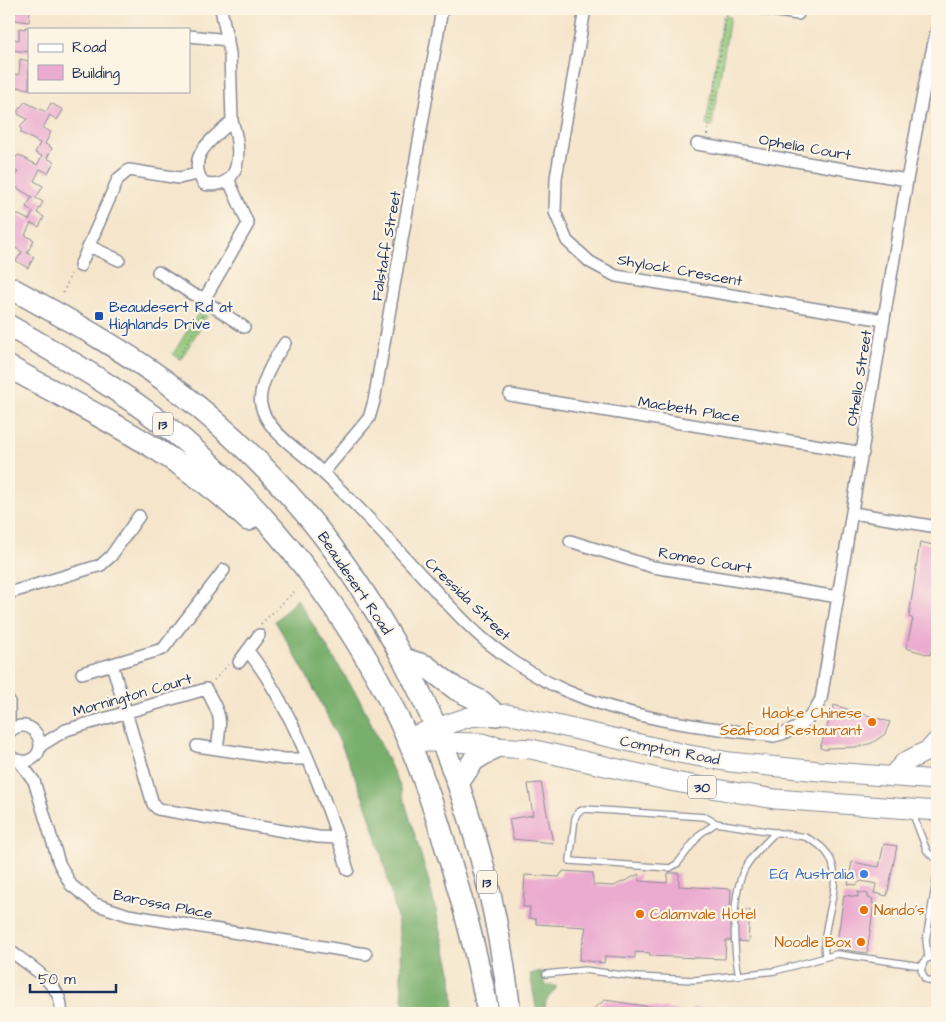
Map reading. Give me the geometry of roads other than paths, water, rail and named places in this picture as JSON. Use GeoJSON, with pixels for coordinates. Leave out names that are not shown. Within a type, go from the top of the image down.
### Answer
{"type":"FeatureCollection","features":[{"type":"Feature","properties":{"kind":"highway","name":"Beaudesert Road"},"geometry":{"type":"LineString","coordinates":[[9,287],[132,358],[167,383],[231,436],[294,499],[325,536],[372,604],[404,659],[439,735],[458,783],[487,880],[510,1013]]}},
{"type":"Feature","properties":{"kind":"highway","name":"13"},"geometry":{"type":"LineString","coordinates":[[9,326],[113,386],[169,428],[234,487],[262,515],[293,551],[349,632],[408,741],[459,893],[478,963],[488,1013]]}},
{"type":"Feature","properties":{"kind":"highway"},"geometry":{"type":"LineString","coordinates":[[9,368],[171,458],[239,511],[268,540],[293,551]]}},
{"type":"Feature","properties":{"kind":"highway"},"geometry":{"type":"LineString","coordinates":[[404,659],[426,666],[456,689],[482,702],[496,715]]}},
{"type":"Feature","properties":{"kind":"highway"},"geometry":{"type":"LineString","coordinates":[[458,783],[478,756],[495,747]]}},
{"type":"Feature","properties":{"kind":"main road","name":"Compton Road"},"geometry":{"type":"LineString","coordinates":[[408,741],[439,735],[469,717],[518,716],[715,759],[792,769],[937,780]]}},
{"type":"Feature","properties":{"kind":"main road","name":"Compton Road"},"geometry":{"type":"LineString","coordinates":[[439,735],[495,747],[550,753],[675,782],[744,794],[814,803],[937,811]]}},
{"type":"Feature","properties":{"kind":"main road"},"geometry":{"type":"LineString","coordinates":[[891,777],[905,762],[929,750],[937,741]]}},
{"type":"Feature","properties":{"kind":"street"},"geometry":{"type":"LineString","coordinates":[[221,9],[228,40],[232,121],[237,136],[236,167],[229,181],[214,186],[204,184],[197,174],[196,164],[198,156],[207,144],[232,121]]}},
{"type":"Feature","properties":{"kind":"street","name":"Falstaff Street"},"geometry":{"type":"LineString","coordinates":[[323,473],[369,418],[374,400],[442,9]]}},
{"type":"Feature","properties":{"kind":"street","name":"Shylock Crescent"},"geometry":{"type":"LineString","coordinates":[[585,9],[556,178],[555,212],[567,241],[590,262],[616,276],[884,320]]}},
{"type":"Feature","properties":{"kind":"street"},"geometry":{"type":"LineString","coordinates":[[765,9],[798,14]]}},
{"type":"Feature","properties":{"kind":"street","name":"Othello Street"},"geometry":{"type":"LineString","coordinates":[[801,726],[813,716],[821,699],[907,180],[931,79],[937,30]]}},
{"type":"Feature","properties":{"kind":"street"},"geometry":{"type":"LineString","coordinates":[[190,36],[228,40]]}},
{"type":"Feature","properties":{"kind":"street","name":"Ophelia Court"},"geometry":{"type":"LineString","coordinates":[[701,144],[907,180]]}},
{"type":"Feature","properties":{"kind":"street"},"geometry":{"type":"LineString","coordinates":[[80,266],[118,178],[128,170],[179,178],[197,174]]}},
{"type":"Feature","properties":{"kind":"street"},"geometry":{"type":"LineString","coordinates":[[208,302],[248,224],[229,181]]}},
{"type":"Feature","properties":{"kind":"street"},"geometry":{"type":"LineString","coordinates":[[89,246],[119,260]]}},
{"type":"Feature","properties":{"kind":"street"},"geometry":{"type":"LineString","coordinates":[[158,272],[208,302],[244,327]]}},
{"type":"Feature","properties":{"kind":"street","name":"Cressida Street"},"geometry":{"type":"LineString","coordinates":[[285,343],[271,364],[260,405],[273,428],[323,473],[486,642],[520,666],[563,690],[614,710],[667,723],[774,736],[788,733],[801,726]]}},
{"type":"Feature","properties":{"kind":"street","name":"Macbeth Place"},"geometry":{"type":"LineString","coordinates":[[510,395],[862,453]]}},
{"type":"Feature","properties":{"kind":"street"},"geometry":{"type":"LineString","coordinates":[[853,513],[937,527]]}},
{"type":"Feature","properties":{"kind":"street"},"geometry":{"type":"LineString","coordinates":[[9,593],[101,565],[111,556],[139,516]]}},
{"type":"Feature","properties":{"kind":"street","name":"Romeo Court"},"geometry":{"type":"LineString","coordinates":[[570,541],[653,566],[838,597]]}},
{"type":"Feature","properties":{"kind":"street"},"geometry":{"type":"LineString","coordinates":[[82,673],[164,649],[224,570]]}},
{"type":"Feature","properties":{"kind":"street"},"geometry":{"type":"LineString","coordinates":[[239,662],[259,635]]}},
{"type":"Feature","properties":{"kind":"street"},"geometry":{"type":"LineString","coordinates":[[248,651],[265,672],[324,796],[348,870]]}},
{"type":"Feature","properties":{"kind":"street"},"geometry":{"type":"LineString","coordinates":[[112,664],[153,804],[158,809],[318,837],[338,838]]}},
{"type":"Feature","properties":{"kind":"street","name":"Mornington Court"},"geometry":{"type":"LineString","coordinates":[[14,758],[25,761],[66,730],[206,689],[220,714],[221,724],[217,749]]}},
{"type":"Feature","properties":{"kind":"street"},"geometry":{"type":"LineString","coordinates":[[9,703],[30,728],[38,734],[38,750]]}},
{"type":"Feature","properties":{"kind":"street"},"geometry":{"type":"LineString","coordinates":[[9,703],[9,732]]}},
{"type":"Feature","properties":{"kind":"street","name":"Mornington Court"},"geometry":{"type":"LineString","coordinates":[[9,732],[14,728],[66,730]]}},
{"type":"Feature","properties":{"kind":"street"},"geometry":{"type":"LineString","coordinates":[[197,746],[284,759],[307,759]]}},
{"type":"Feature","properties":{"kind":"street","name":"Barossa Place"},"geometry":{"type":"LineString","coordinates":[[34,781],[38,750]]}},
{"type":"Feature","properties":{"kind":"street","name":"Barossa Place"},"geometry":{"type":"LineString","coordinates":[[14,758],[34,781],[59,863],[71,884],[95,904],[128,915],[366,954]]}},
{"type":"Feature","properties":{"kind":"street"},"geometry":{"type":"LineString","coordinates":[[9,950],[48,982],[58,993],[62,1006],[61,1013]]}},
{"type":"Feature","properties":{"kind":"lane"},"geometry":{"type":"LineString","coordinates":[[716,823],[700,834],[678,863],[670,868],[570,861],[576,818],[578,812],[584,809],[705,817],[716,823],[799,836],[815,842],[827,855],[835,871],[836,884],[823,938],[825,956]]}},
{"type":"Feature","properties":{"kind":"lane"},"geometry":{"type":"LineString","coordinates":[[911,810],[927,851],[937,861]]}},
{"type":"Feature","properties":{"kind":"lane"},"geometry":{"type":"LineString","coordinates":[[740,976],[734,949],[738,887],[745,868],[776,832]]}},
{"type":"Feature","properties":{"kind":"lane"},"geometry":{"type":"LineString","coordinates":[[928,958],[926,940],[937,875]]}},
{"type":"Feature","properties":{"kind":"lane"},"geometry":{"type":"LineString","coordinates":[[546,974],[585,970],[682,980],[740,976],[784,969],[825,956],[841,955],[922,966]]}},
{"type":"Feature","properties":{"kind":"lane"},"geometry":{"type":"LineString","coordinates":[[937,955],[928,958],[922,966],[925,979],[937,984]]}},
{"type":"Feature","properties":{"kind":"place","name":"Beaudesert Rd at Highlands Drive"},"geometry":{"type":"Point","coordinates":[99,316]}},
{"type":"Feature","properties":{"kind":"place","name":"Haoke Chinese Seafood Restaurant"},"geometry":{"type":"Point","coordinates":[872,722]}},
{"type":"Feature","properties":{"kind":"place","name":"EG Australia"},"geometry":{"type":"Point","coordinates":[864,874]}},
{"type":"Feature","properties":{"kind":"place","name":"Nando's"},"geometry":{"type":"Point","coordinates":[864,910]}},
{"type":"Feature","properties":{"kind":"place","name":"Calamvale Hotel"},"geometry":{"type":"Point","coordinates":[640,914]}},
{"type":"Feature","properties":{"kind":"place","name":"Noodle Box"},"geometry":{"type":"Point","coordinates":[861,942]}}]}
